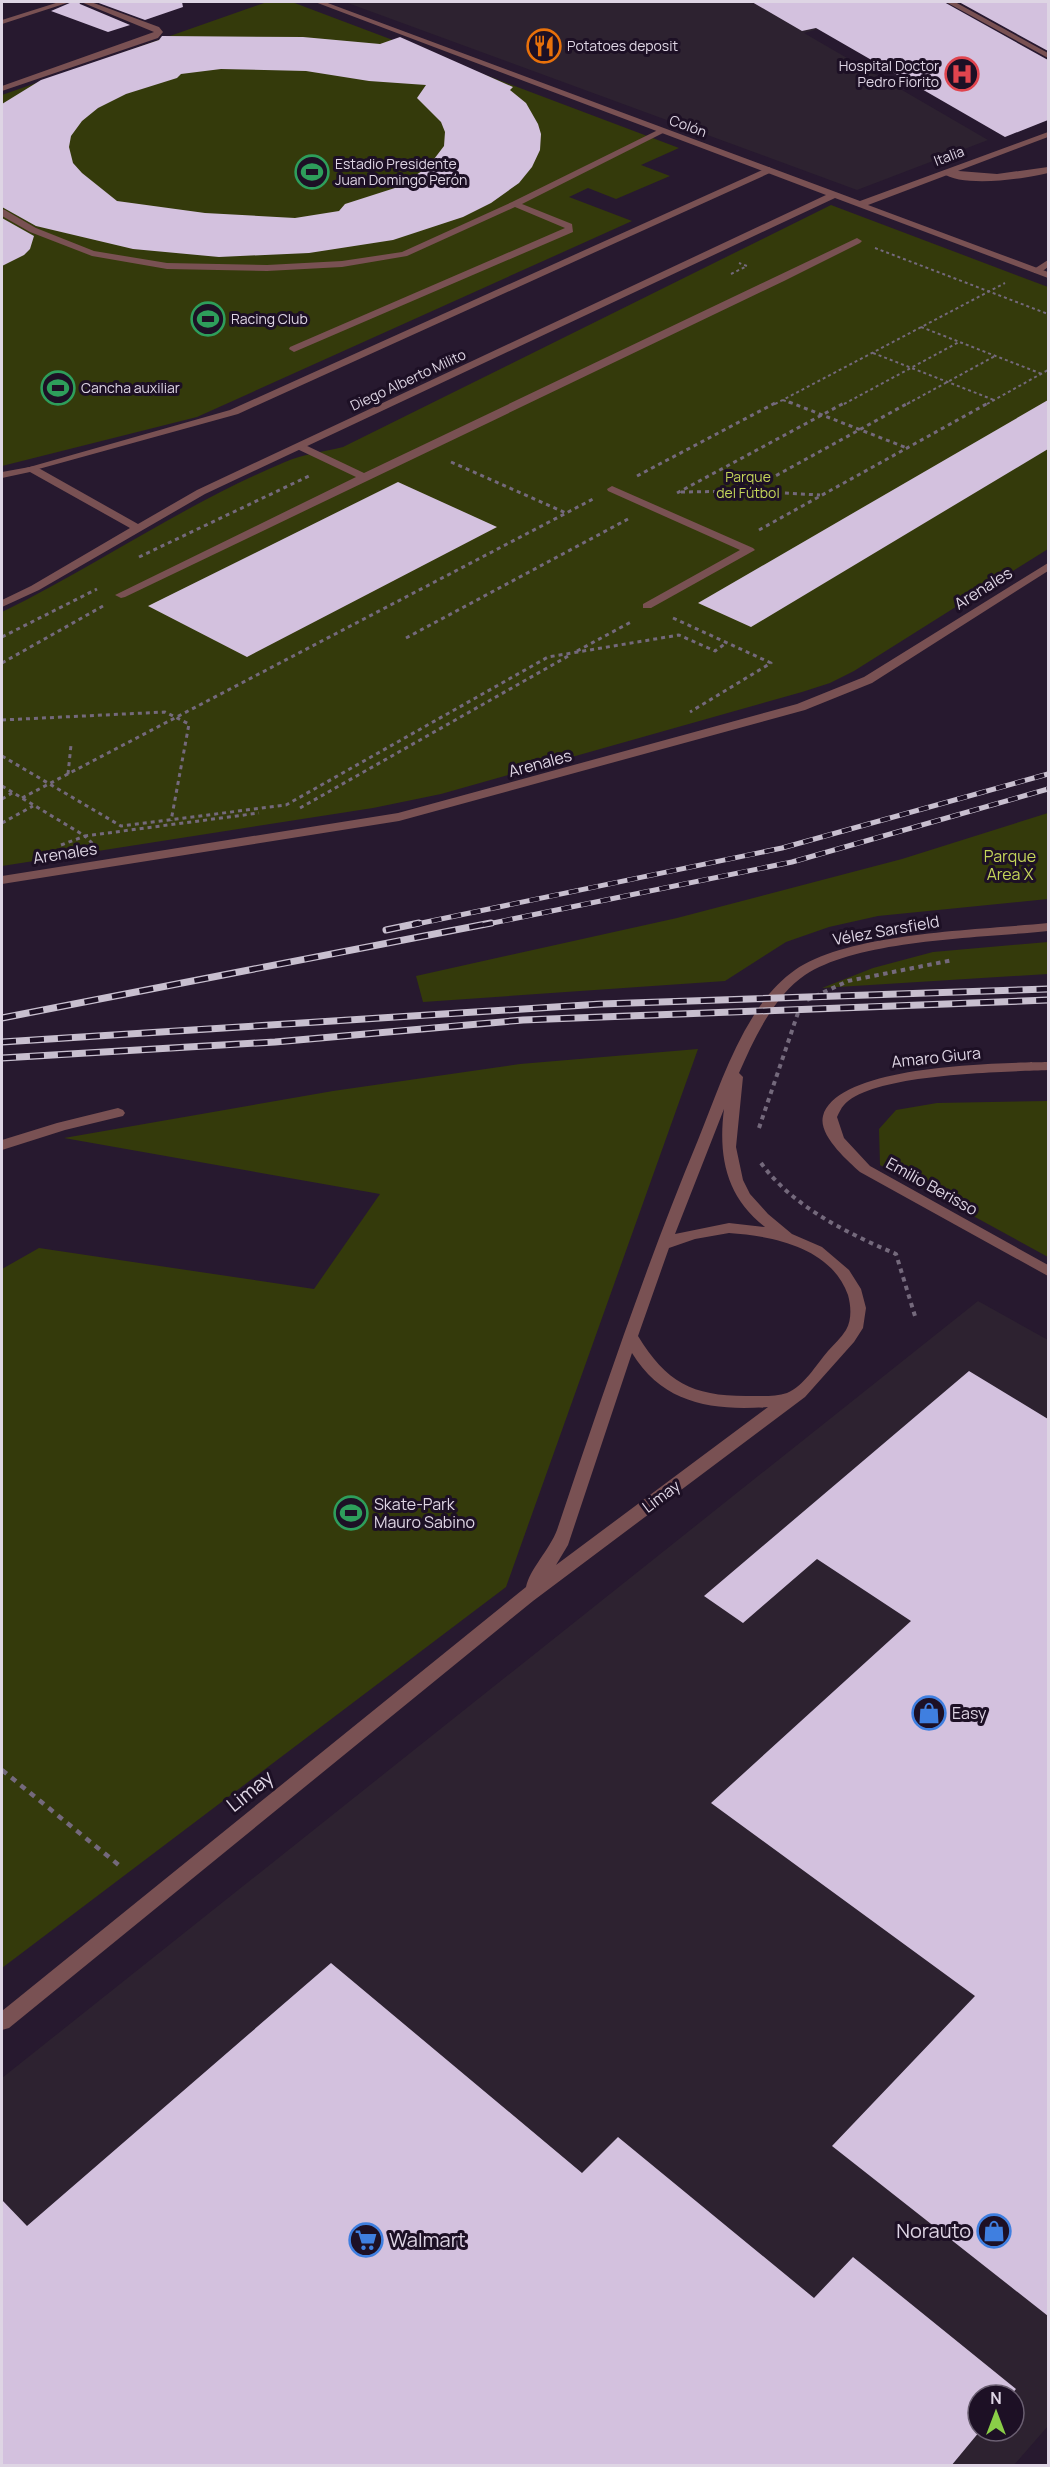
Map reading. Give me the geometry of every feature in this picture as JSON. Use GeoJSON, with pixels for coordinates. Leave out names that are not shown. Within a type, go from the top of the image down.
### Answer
{"type":"FeatureCollection","features":[{"type":"Feature","properties":{"kind":"street"},"geometry":{"type":"LineString","coordinates":[[2,22],[66,2]]}},
{"type":"Feature","properties":{"kind":"street"},"geometry":{"type":"LineString","coordinates":[[2,89],[155,36],[159,32],[85,2]]}},
{"type":"Feature","properties":{"kind":"street","name":"Colón"},"geometry":{"type":"LineString","coordinates":[[319,2],[1048,275]]}},
{"type":"Feature","properties":{"kind":"street"},"geometry":{"type":"LineString","coordinates":[[950,2],[1048,56]]}},
{"type":"Feature","properties":{"kind":"street"},"geometry":{"type":"LineString","coordinates":[[2,212],[33,230],[92,253],[167,266],[267,268],[342,264],[404,254],[515,204],[663,131]]}},
{"type":"Feature","properties":{"kind":"street","name":"Italia"},"geometry":{"type":"LineString","coordinates":[[859,204],[1048,134]]}},
{"type":"Feature","properties":{"kind":"street"},"geometry":{"type":"LineString","coordinates":[[2,475],[225,416],[770,170]]}},
{"type":"Feature","properties":{"kind":"street"},"geometry":{"type":"LineString","coordinates":[[946,173],[958,176],[1000,176],[1048,170]]}},
{"type":"Feature","properties":{"kind":"street","name":"Diego Alberto Milito"},"geometry":{"type":"LineString","coordinates":[[2,604],[35,588],[201,492],[834,195]]}},
{"type":"Feature","properties":{"kind":"street"},"geometry":{"type":"LineString","coordinates":[[294,350],[570,230],[569,226],[515,204]]}},
{"type":"Feature","properties":{"kind":"street"},"geometry":{"type":"LineString","coordinates":[[121,595],[857,241]]}},
{"type":"Feature","properties":{"kind":"street"},"geometry":{"type":"LineString","coordinates":[[1037,271],[1048,263]]}},
{"type":"Feature","properties":{"kind":"street"},"geometry":{"type":"LineString","coordinates":[[300,446],[364,477]]}},
{"type":"Feature","properties":{"kind":"street"},"geometry":{"type":"LineString","coordinates":[[31,468],[138,528]]}},
{"type":"Feature","properties":{"kind":"street"},"geometry":{"type":"LineString","coordinates":[[612,489],[749,550],[650,607]]}},
{"type":"Feature","properties":{"kind":"street","name":"Arenales"},"geometry":{"type":"LineString","coordinates":[[2,880],[399,817],[540,781],[801,707],[868,680],[1048,566]]}},
{"type":"Feature","properties":{"kind":"street","name":"Vélez Sarsfield"},"geometry":{"type":"LineString","coordinates":[[663,1245],[739,1055],[781,991],[795,976],[819,962],[849,952],[941,937],[1048,927]]}},
{"type":"Feature","properties":{"kind":"street","name":"Vélez Sarsfield"},"geometry":{"type":"LineString","coordinates":[[739,1055],[727,1146],[735,1177],[743,1195],[756,1212],[790,1239]]}},
{"type":"Feature","properties":{"kind":"street","name":"Amaro Giura"},"geometry":{"type":"LineString","coordinates":[[834,1105],[844,1095],[864,1086],[885,1081],[920,1075],[1048,1066]]}},
{"type":"Feature","properties":{"kind":"street","name":"Emilio Berisso"},"geometry":{"type":"LineString","coordinates":[[834,1105],[830,1117],[834,1133],[846,1152],[864,1169],[1048,1271]]}},
{"type":"Feature","properties":{"kind":"street"},"geometry":{"type":"LineString","coordinates":[[2,1145],[62,1126],[118,1113]]}},
{"type":"Feature","properties":{"kind":"street"},"geometry":{"type":"LineString","coordinates":[[729,1228],[745,1228],[790,1239],[824,1254],[845,1271],[859,1306],[854,1329],[813,1379],[794,1396],[758,1402],[724,1402],[693,1397],[666,1383],[645,1363],[630,1336],[663,1245],[700,1231],[729,1228]]}},
{"type":"Feature","properties":{"kind":"street","name":"Limay"},"geometry":{"type":"LineString","coordinates":[[527,1596],[560,1545],[630,1336]]}},
{"type":"Feature","properties":{"kind":"street","name":"Limay"},"geometry":{"type":"LineString","coordinates":[[2,2022],[527,1596],[794,1396]]}},
{"type":"Feature","properties":{"kind":"path"},"geometry":{"type":"LineString","coordinates":[[857,241],[1048,314]]}},
{"type":"Feature","properties":{"kind":"path"},"geometry":{"type":"LineString","coordinates":[[22,798],[1008,282]]}},
{"type":"Feature","properties":{"kind":"path"},"geometry":{"type":"LineString","coordinates":[[921,327],[1042,374]]}},
{"type":"Feature","properties":{"kind":"path"},"geometry":{"type":"LineString","coordinates":[[406,638],[959,342]]}},
{"type":"Feature","properties":{"kind":"path"},"geometry":{"type":"LineString","coordinates":[[872,353],[995,400]]}},
{"type":"Feature","properties":{"kind":"path"},"geometry":{"type":"LineString","coordinates":[[748,491],[995,356]]}},
{"type":"Feature","properties":{"kind":"path"},"geometry":{"type":"LineString","coordinates":[[735,543],[1048,370]]}},
{"type":"Feature","properties":{"kind":"path"},"geometry":{"type":"LineString","coordinates":[[782,400],[907,448]]}},
{"type":"Feature","properties":{"kind":"path"},"geometry":{"type":"LineString","coordinates":[[423,449],[566,513]]}},
{"type":"Feature","properties":{"kind":"path"},"geometry":{"type":"LineString","coordinates":[[677,493],[748,491],[822,495]]}},
{"type":"Feature","properties":{"kind":"path"},"geometry":{"type":"LineString","coordinates":[[2,663],[121,595]]}},
{"type":"Feature","properties":{"kind":"path"},"geometry":{"type":"LineString","coordinates":[[311,806],[299,808],[650,607],[771,663],[681,717]]}},
{"type":"Feature","properties":{"kind":"path"},"geometry":{"type":"LineString","coordinates":[[2,786],[85,836],[286,804],[548,657],[679,635],[715,651],[726,642]]}},
{"type":"Feature","properties":{"kind":"path"},"geometry":{"type":"LineString","coordinates":[[2,720],[165,712],[189,724],[170,823]]}},
{"type":"Feature","properties":{"kind":"path"},"geometry":{"type":"LineString","coordinates":[[68,774],[70,745]]}},
{"type":"Feature","properties":{"kind":"path"},"geometry":{"type":"LineString","coordinates":[[2,756],[121,826],[170,823],[288,809]]}},
{"type":"Feature","properties":{"kind":"path"},"geometry":{"type":"LineString","coordinates":[[2,799],[12,793]]}},
{"type":"Feature","properties":{"kind":"path"},"geometry":{"type":"LineString","coordinates":[[2,823],[34,805]]}},
{"type":"Feature","properties":{"kind":"path"},"geometry":{"type":"LineString","coordinates":[[2,1770],[120,1866]]}},
{"type":"Feature","properties":{"kind":"shaded area"},"geometry":{"type":"Polygon","coordinates":[[[345,2],[813,2],[847,21],[804,33],[988,140],[857,190],[345,2]]]}},
{"type":"Feature","properties":{"kind":"shaded area"},"geometry":{"type":"Polygon","coordinates":[[[978,1301],[1048,1340],[1048,2426],[1014,2465],[2,2466],[2,2078],[978,1301]]]}},
{"type":"Feature","properties":{"kind":"green space","name":"Racing Club"},"geometry":{"type":"Polygon","coordinates":[[[267,2],[292,2],[679,148],[641,165],[670,176],[616,199],[588,188],[569,197],[632,221],[197,417],[2,466],[2,95],[267,2]]]}},
{"type":"Feature","properties":{"kind":"green space","name":"Parque del Fútbol"},"geometry":{"type":"Polygon","coordinates":[[[831,205],[1048,287],[1048,549],[854,671],[830,683],[802,692],[441,794],[373,808],[2,866],[2,612],[248,478],[292,459],[343,447],[831,205]]]}},
{"type":"Feature","properties":{"kind":"green space","name":"Parque Area X"},"geometry":{"type":"Polygon","coordinates":[[[1048,813],[1048,899],[878,916],[829,927],[786,942],[725,981],[423,1002],[416,976],[677,918],[902,859],[1048,813]]]}},
{"type":"Feature","properties":{"kind":"green space"},"geometry":{"type":"Polygon","coordinates":[[[1048,942],[1048,974],[822,988],[873,968],[933,952],[1048,942]]]}},
{"type":"Feature","properties":{"kind":"green space"},"geometry":{"type":"Polygon","coordinates":[[[698,1049],[506,1587],[2,1968],[2,1269],[39,1248],[314,1289],[380,1194],[64,1138],[333,1091],[520,1064],[698,1049]]]}},
{"type":"Feature","properties":{"kind":"green space"},"geometry":{"type":"Polygon","coordinates":[[[1048,1101],[1048,1257],[880,1165],[879,1129],[896,1110],[937,1103],[1048,1101]]]}},
{"type":"Feature","properties":{"kind":"building"},"geometry":{"type":"Polygon","coordinates":[[[72,2],[79,2],[130,25],[108,32],[51,11],[72,2]]]}},
{"type":"Feature","properties":{"kind":"building"},"geometry":{"type":"Polygon","coordinates":[[[96,2],[182,2],[183,7],[145,20],[96,2]]]}},
{"type":"Feature","properties":{"kind":"building","name":"Hospital Doctor Pedro Fiorito"},"geometry":{"type":"Polygon","coordinates":[[[752,2],[944,2],[1048,60],[1048,120],[1005,137],[816,28],[802,31],[752,2]]]}},
{"type":"Feature","properties":{"kind":"building"},"geometry":{"type":"Polygon","coordinates":[[[959,2],[1048,2],[1048,51],[959,2]]]}},
{"type":"Feature","properties":{"kind":"building"},"geometry":{"type":"Polygon","coordinates":[[[162,36],[303,37],[380,44],[400,37],[513,87],[510,90],[526,103],[538,124],[541,134],[540,150],[532,167],[519,183],[491,203],[463,217],[393,240],[309,253],[219,257],[133,249],[36,226],[2,207],[2,104],[41,80],[159,40],[162,36]],[[221,69],[181,74],[177,78],[126,94],[98,108],[82,121],[71,136],[69,147],[73,163],[117,201],[205,213],[295,218],[339,211],[345,204],[398,187],[428,167],[444,146],[445,132],[441,122],[417,98],[426,85],[369,81],[306,71],[221,69]]]}},
{"type":"Feature","properties":{"kind":"building"},"geometry":{"type":"Polygon","coordinates":[[[2,218],[34,236],[30,249],[24,255],[2,266],[2,218]]]}},
{"type":"Feature","properties":{"kind":"building"},"geometry":{"type":"Polygon","coordinates":[[[1048,400],[1048,449],[751,627],[698,603],[1048,400]]]}},
{"type":"Feature","properties":{"kind":"building"},"geometry":{"type":"Polygon","coordinates":[[[398,482],[497,527],[247,657],[148,606],[398,482]]]}},
{"type":"Feature","properties":{"kind":"building","name":"Easy"},"geometry":{"type":"Polygon","coordinates":[[[969,1371],[1048,1419],[1048,2316],[832,2146],[975,1996],[711,1803],[911,1621],[817,1559],[743,1623],[704,1596],[969,1371]]]}},
{"type":"Feature","properties":{"kind":"building","name":"Walmart"},"geometry":{"type":"Polygon","coordinates":[[[331,1963],[582,2173],[618,2137],[814,2298],[853,2257],[1009,2383],[966,2383],[966,2443],[970,2443],[951,2466],[2,2466],[2,2200],[27,2226],[331,1963]]]}},
{"type":"Feature","properties":{"kind":"railway"},"geometry":{"type":"LineString","coordinates":[[412,925],[782,848],[1048,774]]}},
{"type":"Feature","properties":{"kind":"railway"},"geometry":{"type":"LineString","coordinates":[[483,925],[792,862],[1048,789]]}},
{"type":"Feature","properties":{"kind":"railway"},"geometry":{"type":"LineString","coordinates":[[386,930],[419,923]]}},
{"type":"Feature","properties":{"kind":"railway"},"geometry":{"type":"LineString","coordinates":[[2,1018],[491,923]]}},
{"type":"Feature","properties":{"kind":"railway"},"geometry":{"type":"LineString","coordinates":[[2,1042],[601,1004],[1048,989]]}},
{"type":"Feature","properties":{"kind":"railway"},"geometry":{"type":"LineString","coordinates":[[2,1058],[275,1042],[523,1020],[1048,1000]]}},
{"type":"Feature","properties":{"kind":"place","name":"Potatoes deposit"},"geometry":{"type":"Point","coordinates":[544,46]}},
{"type":"Feature","properties":{"kind":"place","name":"Hospital Doctor Pedro Fiorito"},"geometry":{"type":"Point","coordinates":[962,74]}},
{"type":"Feature","properties":{"kind":"place","name":"Estadio Presidente Juan Domingo Perón"},"geometry":{"type":"Point","coordinates":[312,172]}},
{"type":"Feature","properties":{"kind":"place","name":"Racing Club"},"geometry":{"type":"Point","coordinates":[208,319]}},
{"type":"Feature","properties":{"kind":"place","name":"Cancha auxiliar"},"geometry":{"type":"Point","coordinates":[58,388]}},
{"type":"Feature","properties":{"kind":"place","name":"Skate-Park Mauro Sabino"},"geometry":{"type":"Point","coordinates":[351,1513]}},
{"type":"Feature","properties":{"kind":"place","name":"Easy"},"geometry":{"type":"Point","coordinates":[929,1713]}},
{"type":"Feature","properties":{"kind":"place","name":"Norauto"},"geometry":{"type":"Point","coordinates":[994,2231]}},
{"type":"Feature","properties":{"kind":"place","name":"Walmart"},"geometry":{"type":"Point","coordinates":[366,2240]}}]}
